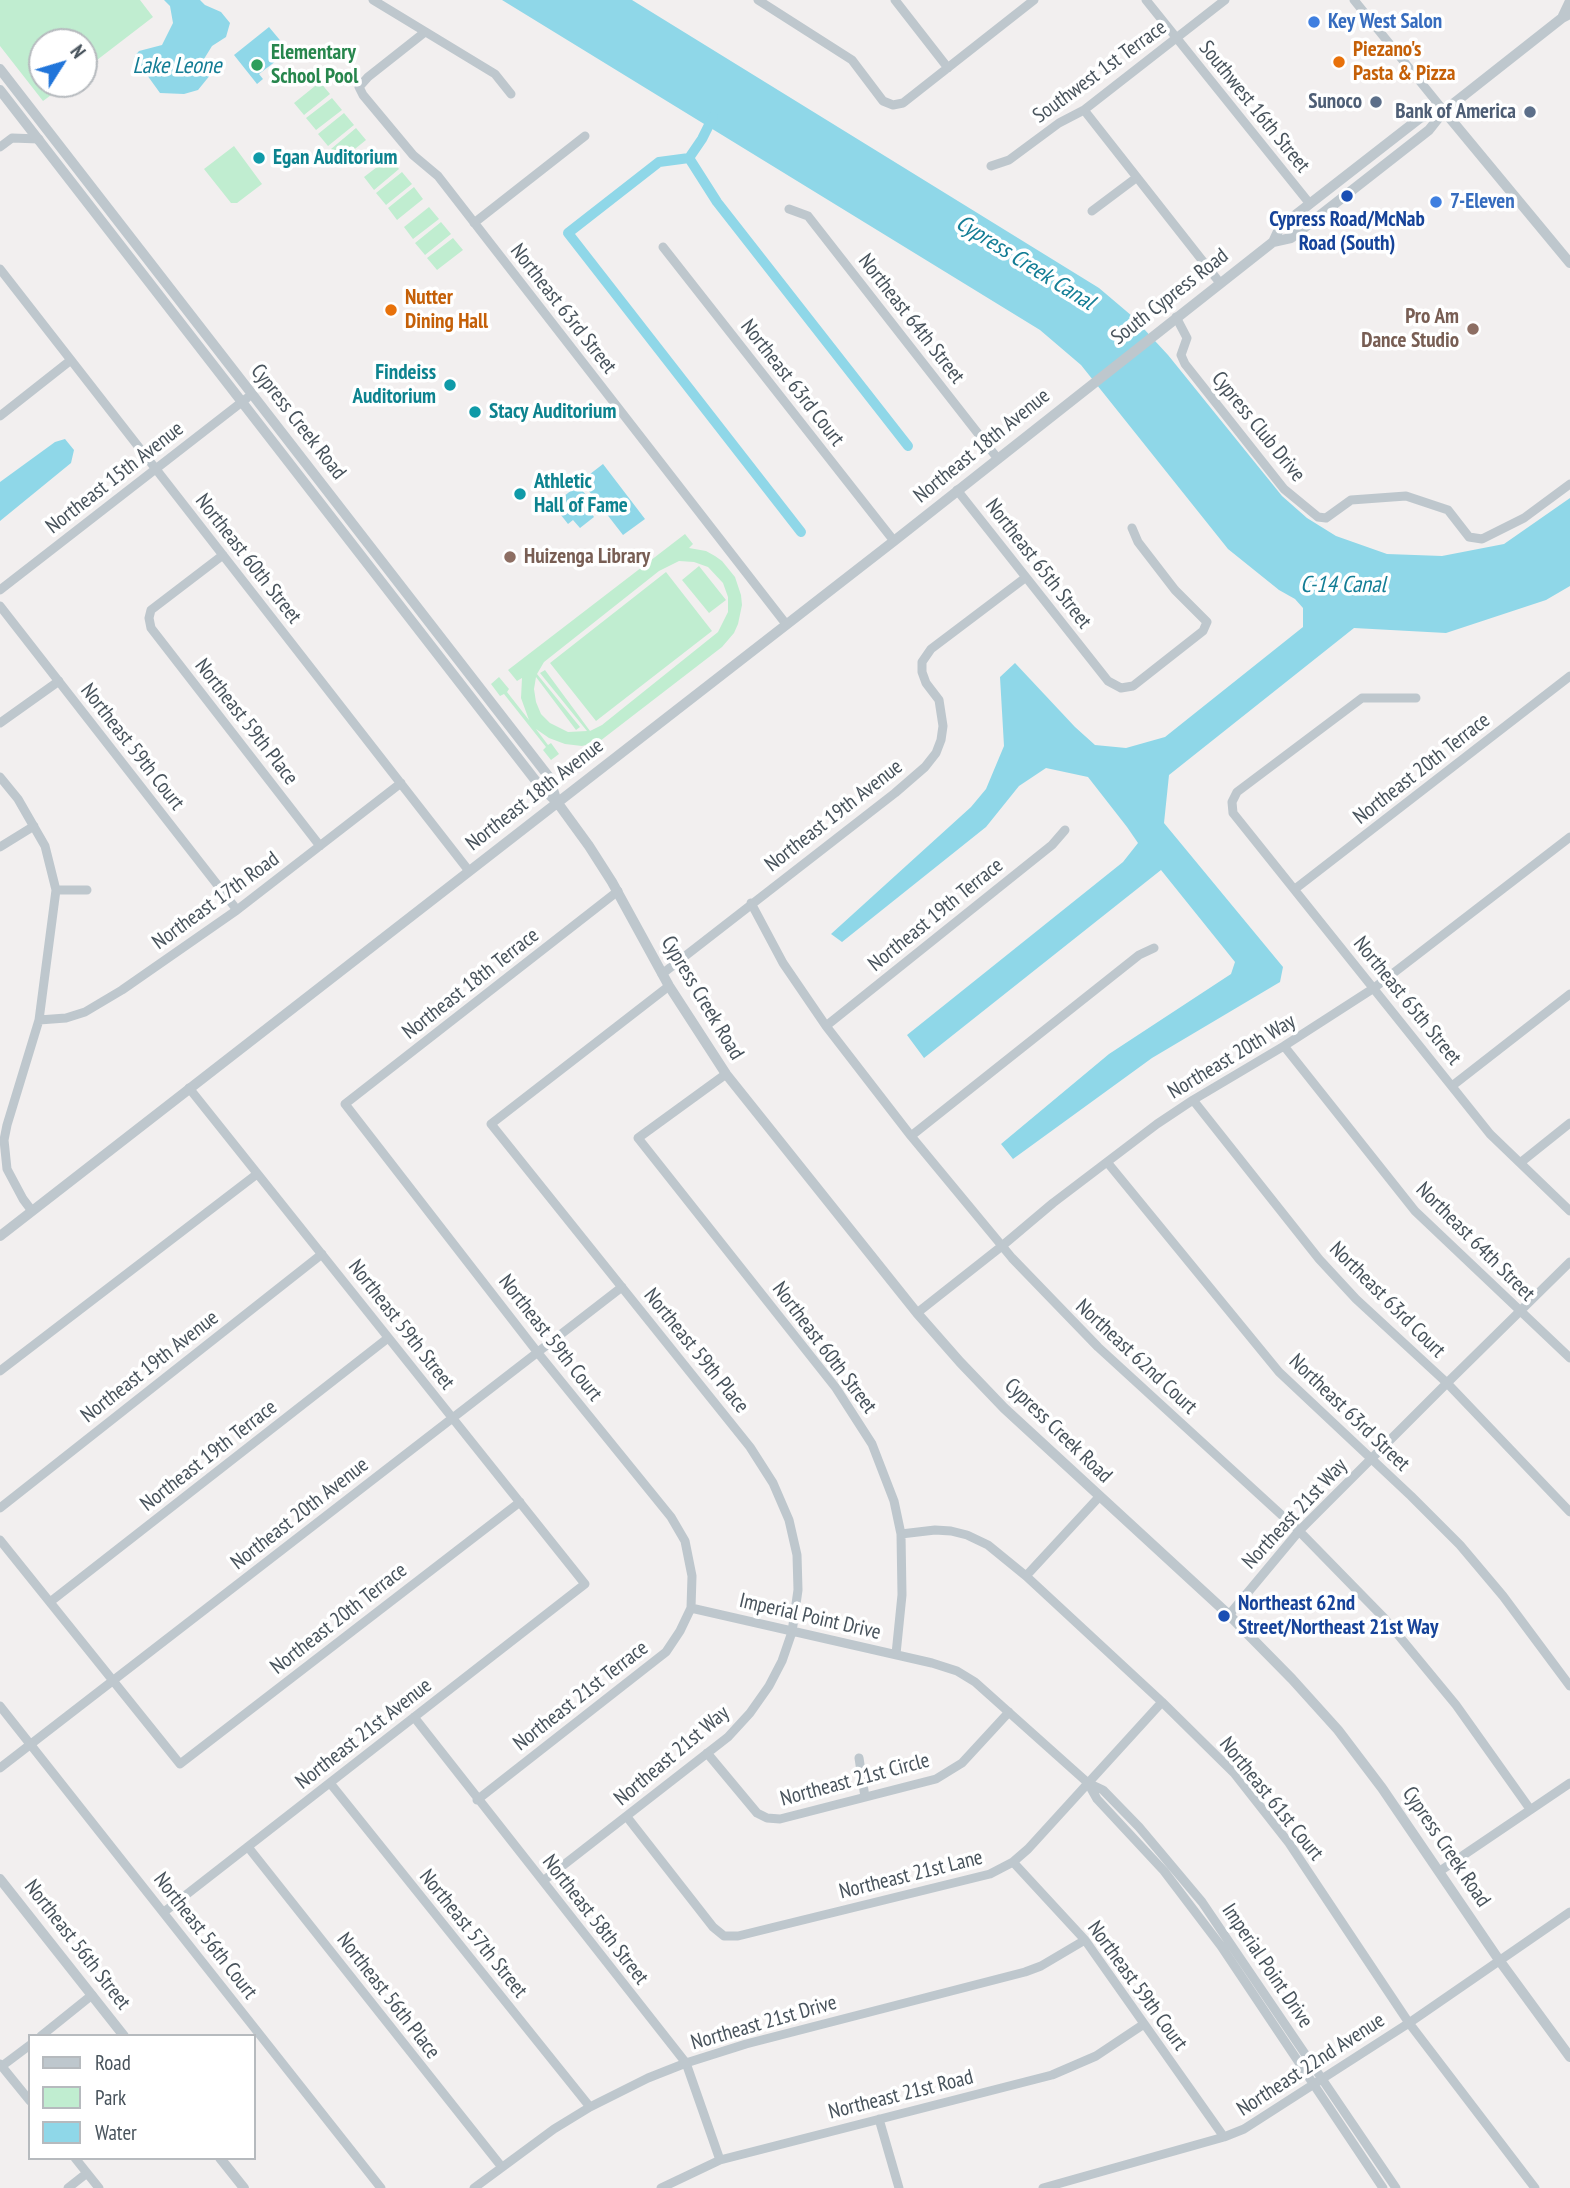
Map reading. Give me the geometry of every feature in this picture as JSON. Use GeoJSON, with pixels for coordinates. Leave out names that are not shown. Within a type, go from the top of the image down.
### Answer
{"type":"FeatureCollection","features":[{"type":"Feature","properties":{"kind":"street"},"geometry":{"type":"LineString","coordinates":[[373,0],[495,74],[511,94]]}},
{"type":"Feature","properties":{"kind":"street"},"geometry":{"type":"LineString","coordinates":[[758,0],[852,60],[883,101],[893,105],[903,103],[1034,0]]}},
{"type":"Feature","properties":{"kind":"street"},"geometry":{"type":"LineString","coordinates":[[895,0],[948,68]]}},
{"type":"Feature","properties":{"kind":"street","name":"Southwest 16th Street"},"geometry":{"type":"LineString","coordinates":[[1146,0],[1310,204]]}},
{"type":"Feature","properties":{"kind":"street","name":"Southwest 1st Terrace"},"geometry":{"type":"LineString","coordinates":[[991,166],[1009,160],[1059,123],[1083,110],[1225,0]]}},
{"type":"Feature","properties":{"kind":"street"},"geometry":{"type":"LineString","coordinates":[[1354,0],[1570,263]]}},
{"type":"Feature","properties":{"kind":"street","name":"South Cypress Road"},"geometry":{"type":"LineString","coordinates":[[1092,383],[1273,242],[1291,238],[1429,130],[1444,111],[1566,16],[1570,1]]}},
{"type":"Feature","properties":{"kind":"street","name":"Northeast 63rd Street"},"geometry":{"type":"LineString","coordinates":[[425,32],[359,87],[413,155],[438,176],[786,624]]}},
{"type":"Feature","properties":{"kind":"street","name":"Cypress Creek Road"},"geometry":{"type":"LineString","coordinates":[[0,69],[549,777],[557,802]]}},
{"type":"Feature","properties":{"kind":"street","name":"Cypress Creek Road"},"geometry":{"type":"LineString","coordinates":[[0,90],[539,785],[557,802],[618,891],[668,986],[726,1074],[917,1314],[1004,1408],[1229,1615],[1338,1730],[1382,1788],[1570,2057]]}},
{"type":"Feature","properties":{"kind":"street"},"geometry":{"type":"LineString","coordinates":[[1083,110],[1220,283]]}},
{"type":"Feature","properties":{"kind":"street","name":"South Cypress Road"},"geometry":{"type":"LineString","coordinates":[[1273,242],[1280,227],[1420,118],[1444,111]]}},
{"type":"Feature","properties":{"kind":"street"},"geometry":{"type":"LineString","coordinates":[[29,128],[39,120]]}},
{"type":"Feature","properties":{"kind":"street"},"geometry":{"type":"LineString","coordinates":[[474,223],[585,136]]}},
{"type":"Feature","properties":{"kind":"street"},"geometry":{"type":"LineString","coordinates":[[0,147],[12,138],[39,139]]}},
{"type":"Feature","properties":{"kind":"street"},"geometry":{"type":"LineString","coordinates":[[1092,211],[1136,177]]}},
{"type":"Feature","properties":{"kind":"street","name":"Northeast 64th Street"},"geometry":{"type":"LineString","coordinates":[[789,209],[808,216],[998,459]]}},
{"type":"Feature","properties":{"kind":"street","name":"Northeast 63rd Court"},"geometry":{"type":"LineString","coordinates":[[663,247],[894,541]]}},
{"type":"Feature","properties":{"kind":"street","name":"Northeast 60th Street"},"geometry":{"type":"LineString","coordinates":[[0,269],[469,871]]}},
{"type":"Feature","properties":{"kind":"street","name":"Cypress Club Drive"},"geometry":{"type":"LineString","coordinates":[[1176,317],[1187,338],[1181,355],[1185,364],[1284,489],[1318,517],[1326,518],[1351,500],[1406,496],[1448,510],[1469,537],[1482,539],[1524,518],[1570,484]]}},
{"type":"Feature","properties":{"kind":"street"},"geometry":{"type":"LineString","coordinates":[[0,416],[71,360]]}},
{"type":"Feature","properties":{"kind":"street","name":"Northeast 18th Avenue"},"geometry":{"type":"LineString","coordinates":[[0,1236],[894,541],[1092,383]]}},
{"type":"Feature","properties":{"kind":"street","name":"Northeast 15th Avenue"},"geometry":{"type":"LineString","coordinates":[[0,590],[253,394]]}},
{"type":"Feature","properties":{"kind":"street","name":"Northeast 65th Street"},"geometry":{"type":"LineString","coordinates":[[957,490],[1108,681],[1121,688],[1133,686],[1203,631],[1207,622],[1175,590],[1138,542],[1132,528]]}},
{"type":"Feature","properties":{"kind":"street","name":"Northeast 59th Place"},"geometry":{"type":"LineString","coordinates":[[223,555],[151,610],[151,628],[320,846]]}},
{"type":"Feature","properties":{"kind":"street","name":"Northeast 19th Avenue"},"geometry":{"type":"LineString","coordinates":[[662,974],[925,767],[936,753],[941,740],[943,716],[939,700],[922,672],[922,662],[931,649],[1025,578]]}},
{"type":"Feature","properties":{"kind":"street","name":"Northeast 59th Court"},"geometry":{"type":"LineString","coordinates":[[0,606],[237,910]]}},
{"type":"Feature","properties":{"kind":"street","name":"Northeast 20th Terrace"},"geometry":{"type":"LineString","coordinates":[[1295,889],[1570,676]]}},
{"type":"Feature","properties":{"kind":"street"},"geometry":{"type":"LineString","coordinates":[[0,723],[59,681]]}},
{"type":"Feature","properties":{"kind":"street","name":"Northeast 65th Street"},"geometry":{"type":"LineString","coordinates":[[1416,698],[1362,698],[1237,792],[1232,802],[1233,813],[1490,1135],[1570,1211]]}},
{"type":"Feature","properties":{"kind":"street"},"geometry":{"type":"LineString","coordinates":[[0,776],[18,799],[44,846],[56,890],[39,1020],[4,1140],[7,1169],[32,1210]]}},
{"type":"Feature","properties":{"kind":"street","name":"Northeast 17th Road"},"geometry":{"type":"LineString","coordinates":[[39,1020],[66,1018],[85,1012],[122,990],[237,910],[401,783]]}},
{"type":"Feature","properties":{"kind":"street"},"geometry":{"type":"LineString","coordinates":[[0,847],[34,826]]}},
{"type":"Feature","properties":{"kind":"street","name":"Northeast 19th Terrace"},"geometry":{"type":"LineString","coordinates":[[826,1026],[1052,845],[1065,830]]}},
{"type":"Feature","properties":{"kind":"street","name":"Northeast 20th Way"},"geometry":{"type":"LineString","coordinates":[[917,1314],[1107,1162],[1193,1100],[1374,989],[1570,837]]}},
{"type":"Feature","properties":{"kind":"street"},"geometry":{"type":"LineString","coordinates":[[56,890],[87,890]]}},
{"type":"Feature","properties":{"kind":"street","name":"Northeast 18th Terrace"},"geometry":{"type":"LineString","coordinates":[[345,1104],[618,891]]}},
{"type":"Feature","properties":{"kind":"street","name":"Northeast 62nd Court"},"geometry":{"type":"LineString","coordinates":[[751,903],[783,963],[826,1026],[911,1136],[1002,1246],[1098,1347],[1299,1531],[1385,1619],[1457,1705],[1530,1809]]}},
{"type":"Feature","properties":{"kind":"street"},"geometry":{"type":"LineString","coordinates":[[911,1136],[1139,955],[1154,948]]}},
{"type":"Feature","properties":{"kind":"street","name":"Northeast 59th Place"},"geometry":{"type":"LineString","coordinates":[[668,986],[491,1124],[750,1447],[773,1483],[789,1520],[797,1555],[797,1590],[792,1632]]}},
{"type":"Feature","properties":{"kind":"street"},"geometry":{"type":"LineString","coordinates":[[1452,1086],[1570,994]]}},
{"type":"Feature","properties":{"kind":"street","name":"Northeast 64th Street"},"geometry":{"type":"LineString","coordinates":[[1284,1046],[1415,1211],[1570,1357]]}},
{"type":"Feature","properties":{"kind":"street","name":"Northeast 60th Street"},"geometry":{"type":"LineString","coordinates":[[726,1074],[638,1138],[836,1388],[872,1444],[894,1501],[901,1534],[902,1595],[895,1654]]}},
{"type":"Feature","properties":{"kind":"street","name":"Northeast 59th Street"},"geometry":{"type":"LineString","coordinates":[[189,1088],[585,1584]]}},
{"type":"Feature","properties":{"kind":"street","name":"Northeast 63rd Court"},"geometry":{"type":"LineString","coordinates":[[1193,1100],[1319,1259],[1356,1298],[1447,1382],[1570,1512]]}},
{"type":"Feature","properties":{"kind":"street","name":"Northeast 59th Court"},"geometry":{"type":"LineString","coordinates":[[345,1104],[538,1353],[671,1517],[685,1541],[692,1576],[691,1608]]}},
{"type":"Feature","properties":{"kind":"street"},"geometry":{"type":"LineString","coordinates":[[1520,1163],[1570,1124]]}},
{"type":"Feature","properties":{"kind":"street","name":"Northeast 63rd Street"},"geometry":{"type":"LineString","coordinates":[[1107,1162],[1279,1372],[1460,1545],[1503,1596],[1570,1686]]}},
{"type":"Feature","properties":{"kind":"street"},"geometry":{"type":"LineString","coordinates":[[0,1371],[257,1174]]}},
{"type":"Feature","properties":{"kind":"street","name":"Northeast 19th Avenue"},"geometry":{"type":"LineString","coordinates":[[0,1508],[323,1254]]}},
{"type":"Feature","properties":{"kind":"street","name":"Northeast 21st Way"},"geometry":{"type":"LineString","coordinates":[[1229,1615],[1299,1531],[1570,1262]]}},
{"type":"Feature","properties":{"kind":"street","name":"Northeast 20th Avenue"},"geometry":{"type":"LineString","coordinates":[[0,1768],[622,1287]]}},
{"type":"Feature","properties":{"kind":"street","name":"Northeast 19th Terrace"},"geometry":{"type":"LineString","coordinates":[[50,1602],[388,1338]]}},
{"type":"Feature","properties":{"kind":"street"},"geometry":{"type":"LineString","coordinates":[[1026,1576],[1099,1497]]}},
{"type":"Feature","properties":{"kind":"street","name":"Northeast 20th Terrace"},"geometry":{"type":"LineString","coordinates":[[114,1680],[180,1764],[520,1502]]}},
{"type":"Feature","properties":{"kind":"street","name":"Northeast 61st Court"},"geometry":{"type":"LineString","coordinates":[[901,1534],[935,1530],[967,1535],[988,1545],[1026,1576],[1163,1702],[1234,1773],[1289,1843],[1409,2023],[1535,2188]]}},
{"type":"Feature","properties":{"kind":"street"},"geometry":{"type":"LineString","coordinates":[[0,1540],[114,1680]]}},
{"type":"Feature","properties":{"kind":"street","name":"Northeast 21st Avenue"},"geometry":{"type":"LineString","coordinates":[[163,1912],[585,1584]]}},
{"type":"Feature","properties":{"kind":"street","name":"Imperial Point Drive"},"geometry":{"type":"LineString","coordinates":[[691,1608],[895,1654],[957,1671],[975,1682],[1088,1783],[1103,1790],[1171,1864],[1389,2187]]}},
{"type":"Feature","properties":{"kind":"street","name":"Northeast 21st Terrace"},"geometry":{"type":"LineString","coordinates":[[477,1800],[666,1652],[691,1608]]}},
{"type":"Feature","properties":{"kind":"street","name":"Northeast 21st Way"},"geometry":{"type":"LineString","coordinates":[[543,1881],[728,1737],[750,1713],[769,1686],[782,1661],[792,1632]]}},
{"type":"Feature","properties":{"kind":"street","name":"Northeast 21st Lane"},"geometry":{"type":"LineString","coordinates":[[627,1816],[713,1927],[724,1936],[738,1936],[990,1874],[1013,1862],[1163,1702]]}},
{"type":"Feature","properties":{"kind":"street","name":"Northeast 56th Court"},"geometry":{"type":"LineString","coordinates":[[0,1706],[381,2188]]}},
{"type":"Feature","properties":{"kind":"street","name":"Northeast 21st Circle"},"geometry":{"type":"LineString","coordinates":[[707,1753],[757,1813],[767,1818],[780,1819],[936,1779],[962,1763],[1009,1712]]}},
{"type":"Feature","properties":{"kind":"street","name":"Northeast 58th Street"},"geometry":{"type":"LineString","coordinates":[[414,1717],[686,2063],[720,2160]]}},
{"type":"Feature","properties":{"kind":"street"},"geometry":{"type":"LineString","coordinates":[[859,1758],[865,1797]]}},
{"type":"Feature","properties":{"kind":"street","name":"Northeast 57th Street"},"geometry":{"type":"LineString","coordinates":[[330,1783],[590,2107]]}},
{"type":"Feature","properties":{"kind":"street"},"geometry":{"type":"LineString","coordinates":[[1440,1871],[1570,1783]]}},
{"type":"Feature","properties":{"kind":"street","name":"Northeast 56th Place"},"geometry":{"type":"LineString","coordinates":[[248,1847],[501,2166]]}},
{"type":"Feature","properties":{"kind":"street","name":"Northeast 59th Court"},"geometry":{"type":"LineString","coordinates":[[1013,1862],[1085,1940],[1224,2137]]}},
{"type":"Feature","properties":{"kind":"street","name":"Northeast 56th Street"},"geometry":{"type":"LineString","coordinates":[[0,1879],[122,2034]]}},
{"type":"Feature","properties":{"kind":"street","name":"Northeast 22nd Avenue"},"geometry":{"type":"LineString","coordinates":[[1049,2187],[1244,2129],[1409,2023],[1570,1912]]}},
{"type":"Feature","properties":{"kind":"street","name":"Northeast 21st Drive"},"geometry":{"type":"LineString","coordinates":[[474,2188],[554,2129],[590,2107],[648,2078],[746,2044],[1026,1972],[1085,1940]]}},
{"type":"Feature","properties":{"kind":"street"},"geometry":{"type":"LineString","coordinates":[[43,2034],[92,1995]]}},
{"type":"Feature","properties":{"kind":"street","name":"Northeast 21st Road"},"geometry":{"type":"LineString","coordinates":[[661,2188],[720,2160],[1052,2076],[1096,2056],[1144,2024]]}},
{"type":"Feature","properties":{"kind":"street"},"geometry":{"type":"LineString","coordinates":[[28,2046],[1,2065],[28,2099]]}},
{"type":"Feature","properties":{"kind":"street"},"geometry":{"type":"LineString","coordinates":[[879,2119],[900,2188]]}},
{"type":"Feature","properties":{"kind":"street"},"geometry":{"type":"LineString","coordinates":[[76,2160],[99,2188]]}},
{"type":"Feature","properties":{"kind":"street"},"geometry":{"type":"LineString","coordinates":[[222,2160],[244,2188]]}},
{"type":"Feature","properties":{"kind":"street"},"geometry":{"type":"LineString","coordinates":[[68,2188],[87,2174]]}},
{"type":"Feature","properties":{"kind":"green space"},"geometry":{"type":"Polygon","coordinates":[[[0,0],[140,0],[153,17],[98,59],[98,28],[28,28],[28,82],[0,46],[0,0]]]}},
{"type":"Feature","properties":{"kind":"green space"},"geometry":{"type":"Polygon","coordinates":[[[320,82],[330,94],[304,115],[294,103],[320,82]]]}},
{"type":"Feature","properties":{"kind":"green space"},"geometry":{"type":"Polygon","coordinates":[[[332,98],[342,110],[316,130],[306,118],[332,98]]]}},
{"type":"Feature","properties":{"kind":"green space"},"geometry":{"type":"Polygon","coordinates":[[[344,113],[354,125],[328,146],[318,134],[344,113]]]}},
{"type":"Feature","properties":{"kind":"green space"},"geometry":{"type":"Polygon","coordinates":[[[356,128],[366,140],[340,161],[331,149],[356,128]]]}},
{"type":"Feature","properties":{"kind":"green space"},"geometry":{"type":"Polygon","coordinates":[[[234,146],[262,184],[237,203],[231,203],[204,169],[234,146]]]}},
{"type":"Feature","properties":{"kind":"green space"},"geometry":{"type":"Polygon","coordinates":[[[390,157],[399,169],[374,190],[364,177],[390,157]]]}},
{"type":"Feature","properties":{"kind":"green space"},"geometry":{"type":"Polygon","coordinates":[[[402,172],[412,184],[386,205],[376,193],[402,172]]]}},
{"type":"Feature","properties":{"kind":"green space"},"geometry":{"type":"Polygon","coordinates":[[[414,187],[423,199],[397,220],[388,208],[414,187]]]}},
{"type":"Feature","properties":{"kind":"green space"},"geometry":{"type":"Polygon","coordinates":[[[429,207],[439,219],[413,239],[404,227],[429,207]]]}},
{"type":"Feature","properties":{"kind":"green space"},"geometry":{"type":"Polygon","coordinates":[[[441,222],[451,234],[425,255],[415,243],[441,222]]]}},
{"type":"Feature","properties":{"kind":"green space"},"geometry":{"type":"Polygon","coordinates":[[[453,238],[463,250],[437,270],[427,258],[453,238]]]}},
{"type":"Feature","properties":{"kind":"green space"},"geometry":{"type":"Polygon","coordinates":[[[685,534],[693,544],[689,548],[706,551],[715,556],[735,577],[742,605],[734,633],[722,647],[600,741],[582,746],[565,744],[536,729],[559,754],[551,760],[543,750],[546,747],[504,694],[500,696],[491,684],[499,677],[529,720],[521,698],[522,678],[517,681],[508,670],[685,534]],[[679,561],[659,571],[544,662],[537,674],[580,727],[576,730],[536,677],[536,702],[541,714],[550,723],[568,732],[587,731],[540,673],[545,670],[590,731],[602,725],[718,632],[728,612],[728,597],[723,583],[708,567],[679,561]]]}},
{"type":"Feature","properties":{"kind":"green space"},"geometry":{"type":"Polygon","coordinates":[[[699,566],[726,600],[709,613],[682,580],[699,566]]]}},
{"type":"Feature","properties":{"kind":"green space"},"geometry":{"type":"Polygon","coordinates":[[[666,572],[712,631],[596,721],[550,663],[666,572]]]}},
{"type":"Feature","properties":{"kind":"water","name":"Lake Leone"},"geometry":{"type":"Polygon","coordinates":[[[164,0],[200,0],[221,12],[230,23],[226,37],[212,46],[204,59],[211,74],[198,90],[184,94],[160,93],[134,57],[139,51],[162,45],[173,23],[170,6],[164,0]]]}},
{"type":"Feature","properties":{"kind":"water","name":"C-14 Canal"},"geometry":{"type":"Polygon","coordinates":[[[502,0],[632,0],[1099,288],[1132,316],[1168,355],[1282,496],[1307,518],[1336,536],[1387,554],[1442,556],[1504,544],[1570,498],[1570,586],[1546,600],[1446,633],[1354,628],[1169,775],[1164,823],[1283,967],[1280,982],[1152,1058],[1013,1159],[1001,1144],[1109,1054],[1231,974],[1235,962],[1161,870],[924,1058],[907,1035],[1123,862],[1138,843],[1088,777],[1046,768],[1019,786],[986,827],[842,942],[831,934],[971,807],[986,789],[1004,746],[1000,677],[1015,663],[1095,745],[1126,748],[1165,737],[1303,627],[1303,608],[1295,599],[1279,590],[1228,549],[1081,365],[1040,330],[502,0]]]}},
{"type":"Feature","properties":{"kind":"water","name":"Elementary School Pool"},"geometry":{"type":"Polygon","coordinates":[[[269,27],[289,51],[259,74],[263,79],[257,84],[234,55],[269,27]]]}},
{"type":"Feature","properties":{"kind":"water"},"geometry":{"type":"Polygon","coordinates":[[[65,439],[74,450],[71,463],[0,521],[0,482],[55,442],[65,439]]]}},
{"type":"Feature","properties":{"kind":"water"},"geometry":{"type":"Polygon","coordinates":[[[603,464],[645,519],[623,535],[581,481],[603,464]]]}},
{"type":"Feature","properties":{"kind":"water"},"geometry":{"type":"Polygon","coordinates":[[[578,485],[593,504],[588,508],[594,517],[580,528],[573,520],[568,524],[553,505],[578,485]]]}},
{"type":"Feature","properties":{"kind":"waterway"},"geometry":{"type":"LineString","coordinates":[[713,117],[689,158],[659,162],[568,233],[801,532]]}},
{"type":"Feature","properties":{"kind":"waterway"},"geometry":{"type":"LineString","coordinates":[[689,158],[717,202],[908,446]]}},
{"type":"Feature","properties":{"kind":"place","name":"Key West Salon"},"geometry":{"type":"Point","coordinates":[1314,22]}},
{"type":"Feature","properties":{"kind":"place","name":"Piezano's Pasta & Pizza"},"geometry":{"type":"Point","coordinates":[1339,62]}},
{"type":"Feature","properties":{"kind":"place","name":"Elementary School Pool"},"geometry":{"type":"Point","coordinates":[257,65]}},
{"type":"Feature","properties":{"kind":"place","name":"Sunoco"},"geometry":{"type":"Point","coordinates":[1376,102]}},
{"type":"Feature","properties":{"kind":"place","name":"Bank of America"},"geometry":{"type":"Point","coordinates":[1530,112]}},
{"type":"Feature","properties":{"kind":"place","name":"Egan Auditorium"},"geometry":{"type":"Point","coordinates":[259,158]}},
{"type":"Feature","properties":{"kind":"place","name":"Cypress Road/McNab Road (South)"},"geometry":{"type":"Point","coordinates":[1347,196]}},
{"type":"Feature","properties":{"kind":"place","name":"7-Eleven"},"geometry":{"type":"Point","coordinates":[1436,202]}},
{"type":"Feature","properties":{"kind":"place","name":"Nutter Dining Hall"},"geometry":{"type":"Point","coordinates":[391,310]}},
{"type":"Feature","properties":{"kind":"place","name":"Pro Am Dance Studio"},"geometry":{"type":"Point","coordinates":[1473,329]}},
{"type":"Feature","properties":{"kind":"place","name":"Findeiss Auditorium"},"geometry":{"type":"Point","coordinates":[450,385]}},
{"type":"Feature","properties":{"kind":"place","name":"Stacy Auditorium"},"geometry":{"type":"Point","coordinates":[475,412]}},
{"type":"Feature","properties":{"kind":"place","name":"Athletic Hall of Fame"},"geometry":{"type":"Point","coordinates":[520,494]}},
{"type":"Feature","properties":{"kind":"place","name":"Huizenga Library"},"geometry":{"type":"Point","coordinates":[510,557]}},
{"type":"Feature","properties":{"kind":"place","name":"Northeast 62nd Street/Northeast 21st Way"},"geometry":{"type":"Point","coordinates":[1224,1616]}},
{"type":"Feature","properties":{"kind":"water label","name":"Cypress Creek Canal"},"geometry":{"type":"Point","coordinates":[1025,263]}}]}
